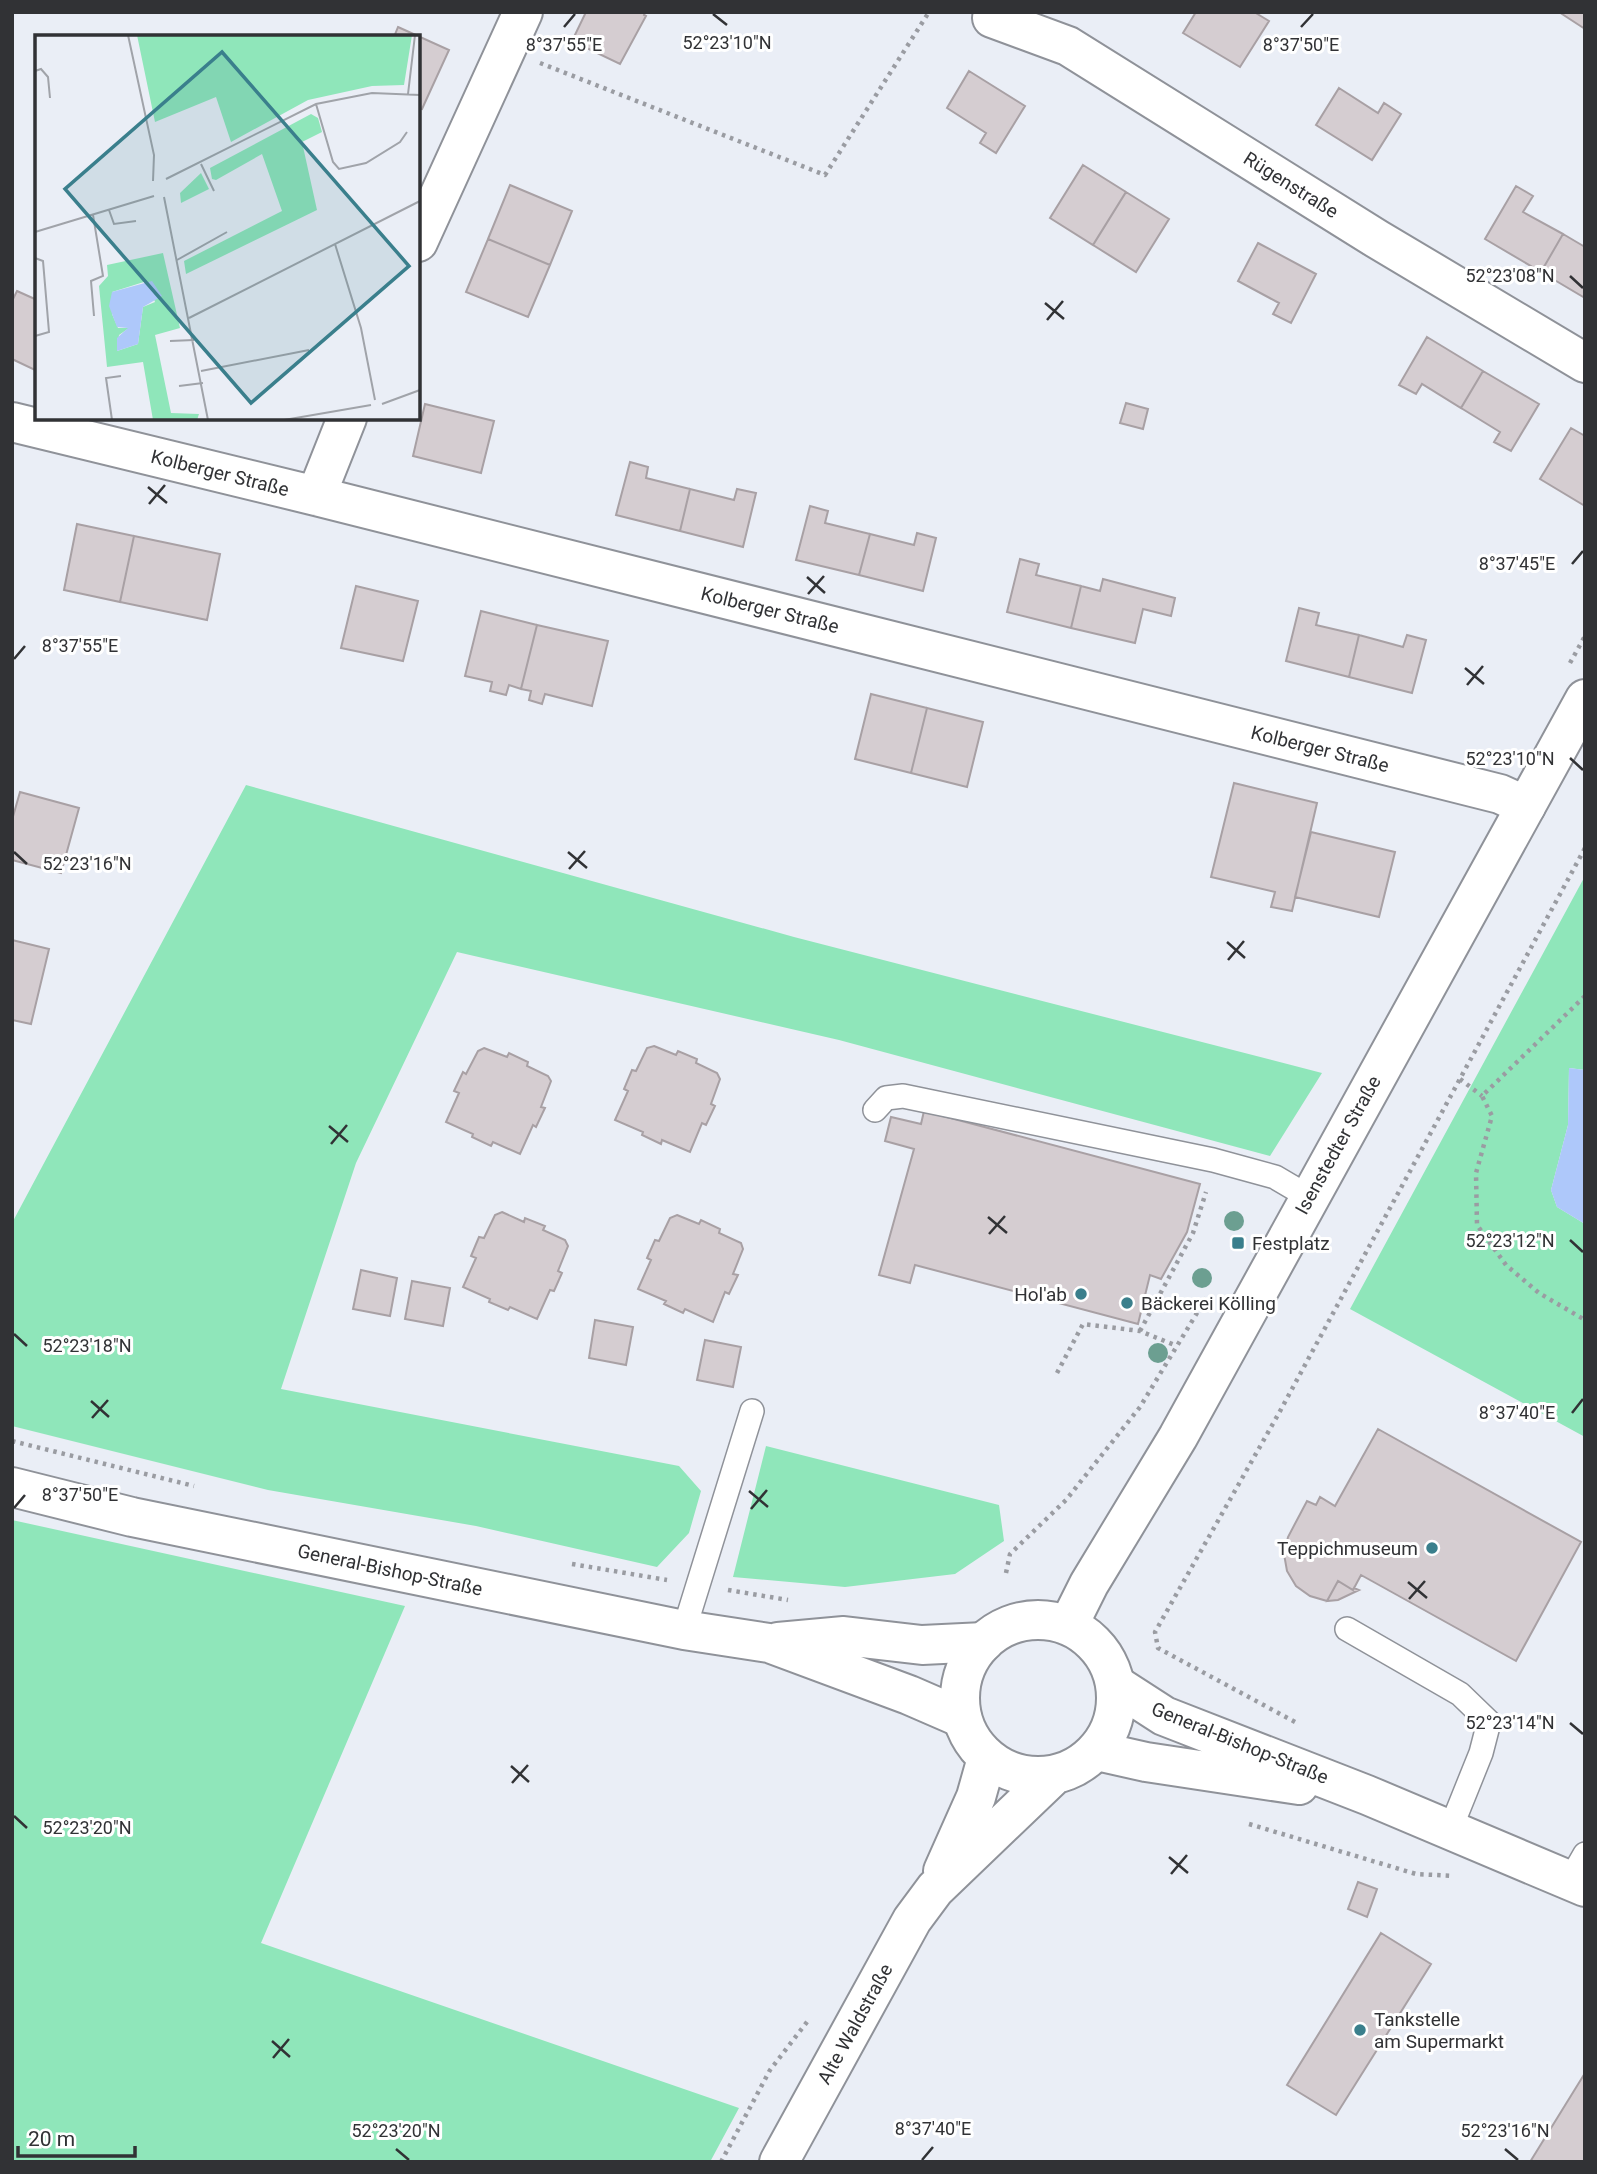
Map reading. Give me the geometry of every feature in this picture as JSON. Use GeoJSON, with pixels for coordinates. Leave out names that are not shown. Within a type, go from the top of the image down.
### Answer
{"type":"FeatureCollection","features":[{"type":"Feature","properties":{"kind":"street"},"geometry":{"type":"LineString","coordinates":[[420,238],[523,12]]}},
{"type":"Feature","properties":{"kind":"street","name":"Rügenstraße"},"geometry":{"type":"LineString","coordinates":[[992,18],[1068,46],[1377,239],[1585,363]]}},
{"type":"Feature","properties":{"kind":"street"},"geometry":{"type":"LineString","coordinates":[[316,496],[346,420]]}},
{"type":"Feature","properties":{"kind":"street","name":"Kolberger Straße"},"geometry":{"type":"LineString","coordinates":[[12,422],[1500,794],[1525,806]]}},
{"type":"Feature","properties":{"kind":"street","name":"Isenstedter Straße"},"geometry":{"type":"LineString","coordinates":[[1068,1626],[1089,1584],[1178,1437],[1585,699]]}},
{"type":"Feature","properties":{"kind":"street","name":"General-Bishop-Straße"},"geometry":{"type":"LineString","coordinates":[[12,1488],[132,1517],[684,1630],[769,1643],[962,1717]]}},
{"type":"Feature","properties":{"kind":"street"},"geometry":{"type":"LineString","coordinates":[[1046,1620],[1068,1626],[1086,1636],[1100,1649],[1110,1667],[1116,1685],[1116,1709],[1110,1731],[1097,1751],[1069,1771],[1053,1776],[1031,1777],[1010,1772],[988,1758],[976,1746],[962,1717],[962,1677],[971,1658],[984,1642],[1002,1629],[1023,1621],[1046,1620]]}},
{"type":"Feature","properties":{"kind":"street","name":"General-Bishop-Straße"},"geometry":{"type":"LineString","coordinates":[[769,1643],[844,1636],[922,1645],[984,1642]]}},
{"type":"Feature","properties":{"kind":"street","name":"General-Bishop-Straße"},"geometry":{"type":"LineString","coordinates":[[1116,1685],[1164,1716],[1450,1830],[1580,1874]]}},
{"type":"Feature","properties":{"kind":"street","name":"General-Bishop-Straße"},"geometry":{"type":"LineString","coordinates":[[1097,1751],[1146,1762],[1367,1795]]}},
{"type":"Feature","properties":{"kind":"street","name":"Alte Waldstraße"},"geometry":{"type":"LineString","coordinates":[[935,1889],[976,1797],[988,1758]]}},
{"type":"Feature","properties":{"kind":"street","name":"Alte Waldstraße"},"geometry":{"type":"LineString","coordinates":[[779,2162],[912,1920],[935,1889],[1053,1776]]}},
{"type":"Feature","properties":{"kind":"lane"},"geometry":{"type":"LineString","coordinates":[[875,1110],[886,1098],[904,1096],[1213,1160],[1275,1177],[1309,1197]]}},
{"type":"Feature","properties":{"kind":"lane"},"geometry":{"type":"LineString","coordinates":[[684,1630],[752,1411]]}},
{"type":"Feature","properties":{"kind":"lane"},"geometry":{"type":"LineString","coordinates":[[1347,1629],[1461,1694],[1489,1722],[1481,1753],[1450,1830]]}},
{"type":"Feature","properties":{"kind":"path"},"geometry":{"type":"LineString","coordinates":[[506,49],[825,175],[929,12]]}},
{"type":"Feature","properties":{"kind":"path"},"geometry":{"type":"LineString","coordinates":[[1296,1722],[1158,1648],[1155,1632],[1170,1601],[1279,1413],[1585,848]]}},
{"type":"Feature","properties":{"kind":"path"},"geometry":{"type":"LineString","coordinates":[[1482,1096],[1585,996]]}},
{"type":"Feature","properties":{"kind":"path"},"geometry":{"type":"LineString","coordinates":[[1460,1079],[1482,1096],[1492,1116],[1476,1173],[1477,1225],[1506,1265],[1539,1293],[1585,1320]]}},
{"type":"Feature","properties":{"kind":"path"},"geometry":{"type":"LineString","coordinates":[[1140,1331],[1193,1233],[1205,1200],[1213,1160]]}},
{"type":"Feature","properties":{"kind":"path"},"geometry":{"type":"LineString","coordinates":[[1056,1373],[1083,1324],[1140,1331],[1177,1346]]}},
{"type":"Feature","properties":{"kind":"path"},"geometry":{"type":"LineString","coordinates":[[12,1441],[198,1487]]}},
{"type":"Feature","properties":{"kind":"path"},"geometry":{"type":"LineString","coordinates":[[564,1562],[792,1600]]}},
{"type":"Feature","properties":{"kind":"path"},"geometry":{"type":"LineString","coordinates":[[1249,1824],[1416,1874],[1461,1876]]}},
{"type":"Feature","properties":{"kind":"green space"},"geometry":{"type":"Polygon","coordinates":[[[246,785],[794,937],[1322,1073],[1270,1156],[839,1040],[457,952],[356,1163],[281,1389],[679,1466],[701,1491],[689,1533],[657,1567],[476,1526],[268,1490],[12,1426],[12,1223],[246,785]]]}},
{"type":"Feature","properties":{"kind":"green space"},"geometry":{"type":"Polygon","coordinates":[[[1585,876],[1585,1070],[1569,1068],[1568,1125],[1551,1190],[1557,1207],[1585,1224],[1585,1437],[1350,1309],[1585,876]]]}},
{"type":"Feature","properties":{"kind":"green space"},"geometry":{"type":"Polygon","coordinates":[[[766,1446],[999,1505],[1004,1541],[955,1574],[845,1587],[733,1577],[766,1446]]]}},
{"type":"Feature","properties":{"kind":"green space"},"geometry":{"type":"Polygon","coordinates":[[[12,1520],[405,1606],[261,1943],[739,2108],[710,2162],[12,2162],[12,1520]]]}},
{"type":"Feature","properties":{"kind":"water"},"geometry":{"type":"Polygon","coordinates":[[[1569,1068],[1585,1070],[1585,1224],[1557,1207],[1551,1190],[1568,1125],[1569,1068]]]}},
{"type":"Feature","properties":{"kind":"building"},"geometry":{"type":"Polygon","coordinates":[[[586,12],[645,12],[646,16],[620,64],[572,41],[586,12]]]}},
{"type":"Feature","properties":{"kind":"building"},"geometry":{"type":"Polygon","coordinates":[[[1196,12],[1254,12],[1269,21],[1240,67],[1183,33],[1196,12]]]}},
{"type":"Feature","properties":{"kind":"building"},"geometry":{"type":"Polygon","coordinates":[[[1559,12],[1585,12],[1585,29],[1559,12]]]}},
{"type":"Feature","properties":{"kind":"building"},"geometry":{"type":"Polygon","coordinates":[[[398,27],[416,35],[395,35],[398,27]]]}},
{"type":"Feature","properties":{"kind":"building"},"geometry":{"type":"Polygon","coordinates":[[[420,37],[449,50],[420,108],[420,37]]]}},
{"type":"Feature","properties":{"kind":"building"},"geometry":{"type":"Polygon","coordinates":[[[969,71],[1025,106],[996,153],[980,143],[986,133],[947,108],[969,71]]]}},
{"type":"Feature","properties":{"kind":"building"},"geometry":{"type":"Polygon","coordinates":[[[1339,88],[1378,113],[1384,103],[1401,114],[1372,160],[1316,125],[1339,88]]]}},
{"type":"Feature","properties":{"kind":"building"},"geometry":{"type":"Polygon","coordinates":[[[1083,165],[1126,192],[1093,245],[1050,218],[1083,165]]]}},
{"type":"Feature","properties":{"kind":"building"},"geometry":{"type":"Polygon","coordinates":[[[510,185],[572,211],[550,265],[488,239],[510,185]]]}},
{"type":"Feature","properties":{"kind":"building"},"geometry":{"type":"Polygon","coordinates":[[[1516,186],[1533,196],[1523,212],[1563,234],[1541,272],[1485,239],[1516,186]]]}},
{"type":"Feature","properties":{"kind":"building"},"geometry":{"type":"Polygon","coordinates":[[[1126,192],[1169,219],[1136,272],[1093,245],[1126,192]]]}},
{"type":"Feature","properties":{"kind":"building"},"geometry":{"type":"Polygon","coordinates":[[[1563,234],[1585,247],[1585,298],[1541,272],[1563,234]]]}},
{"type":"Feature","properties":{"kind":"building"},"geometry":{"type":"Polygon","coordinates":[[[488,239],[550,265],[528,317],[466,292],[488,239]]]}},
{"type":"Feature","properties":{"kind":"building"},"geometry":{"type":"Polygon","coordinates":[[[1258,243],[1316,274],[1291,323],[1273,314],[1279,303],[1238,281],[1258,243]]]}},
{"type":"Feature","properties":{"kind":"building"},"geometry":{"type":"Polygon","coordinates":[[[17,291],[35,299],[35,370],[12,359],[12,301],[17,291]]]}},
{"type":"Feature","properties":{"kind":"building"},"geometry":{"type":"Polygon","coordinates":[[[1427,337],[1483,371],[1461,408],[1422,384],[1416,394],[1399,385],[1427,337]]]}},
{"type":"Feature","properties":{"kind":"building"},"geometry":{"type":"Polygon","coordinates":[[[1483,371],[1539,404],[1511,451],[1494,442],[1500,432],[1461,408],[1483,371]]]}},
{"type":"Feature","properties":{"kind":"building"},"geometry":{"type":"Polygon","coordinates":[[[1126,403],[1148,409],[1143,429],[1120,423],[1126,403]]]}},
{"type":"Feature","properties":{"kind":"building"},"geometry":{"type":"Polygon","coordinates":[[[425,404],[494,421],[481,473],[413,456],[425,404]]]}},
{"type":"Feature","properties":{"kind":"building"},"geometry":{"type":"Polygon","coordinates":[[[1571,428],[1585,436],[1585,506],[1540,479],[1571,428]]]}},
{"type":"Feature","properties":{"kind":"building"},"geometry":{"type":"Polygon","coordinates":[[[630,462],[648,467],[646,478],[690,489],[680,531],[616,515],[630,462]]]}},
{"type":"Feature","properties":{"kind":"building"},"geometry":{"type":"Polygon","coordinates":[[[690,489],[734,500],[737,489],[756,493],[743,547],[680,531],[690,489]]]}},
{"type":"Feature","properties":{"kind":"building"},"geometry":{"type":"Polygon","coordinates":[[[810,506],[828,511],[825,523],[870,534],[859,575],[796,560],[810,506]]]}},
{"type":"Feature","properties":{"kind":"building"},"geometry":{"type":"Polygon","coordinates":[[[77,524],[134,536],[120,602],[64,590],[77,524]]]}},
{"type":"Feature","properties":{"kind":"building"},"geometry":{"type":"Polygon","coordinates":[[[917,533],[936,538],[923,591],[859,575],[870,534],[914,545],[917,533]]]}},
{"type":"Feature","properties":{"kind":"building"},"geometry":{"type":"Polygon","coordinates":[[[134,536],[220,554],[207,620],[120,602],[134,536]]]}},
{"type":"Feature","properties":{"kind":"building"},"geometry":{"type":"Polygon","coordinates":[[[1020,559],[1039,564],[1036,575],[1081,586],[1071,628],[1007,612],[1020,559]]]}},
{"type":"Feature","properties":{"kind":"building"},"geometry":{"type":"Polygon","coordinates":[[[1103,579],[1175,598],[1171,616],[1143,609],[1135,643],[1071,628],[1081,586],[1100,591],[1103,579]]]}},
{"type":"Feature","properties":{"kind":"building"},"geometry":{"type":"Polygon","coordinates":[[[356,586],[418,601],[403,661],[341,648],[356,586]]]}},
{"type":"Feature","properties":{"kind":"building"},"geometry":{"type":"Polygon","coordinates":[[[1299,608],[1319,613],[1316,625],[1359,635],[1349,677],[1286,661],[1299,608]]]}},
{"type":"Feature","properties":{"kind":"building"},"geometry":{"type":"Polygon","coordinates":[[[481,611],[537,625],[521,689],[509,685],[506,695],[490,691],[492,682],[465,676],[481,611]]]}},
{"type":"Feature","properties":{"kind":"building"},"geometry":{"type":"Polygon","coordinates":[[[537,625],[608,641],[592,706],[545,694],[542,704],[529,700],[531,691],[521,689],[537,625]]]}},
{"type":"Feature","properties":{"kind":"building"},"geometry":{"type":"Polygon","coordinates":[[[1359,635],[1403,647],[1407,635],[1426,640],[1412,693],[1349,677],[1359,635]]]}},
{"type":"Feature","properties":{"kind":"building"},"geometry":{"type":"Polygon","coordinates":[[[871,694],[927,708],[911,773],[855,759],[871,694]]]}},
{"type":"Feature","properties":{"kind":"building"},"geometry":{"type":"Polygon","coordinates":[[[927,708],[983,722],[967,787],[911,773],[927,708]]]}},
{"type":"Feature","properties":{"kind":"building"},"geometry":{"type":"Polygon","coordinates":[[[1234,783],[1317,803],[1292,911],[1271,907],[1275,892],[1211,877],[1234,783]]]}},
{"type":"Feature","properties":{"kind":"building"},"geometry":{"type":"Polygon","coordinates":[[[20,792],[79,808],[61,873],[12,860],[12,820],[20,792]]]}},
{"type":"Feature","properties":{"kind":"building"},"geometry":{"type":"Polygon","coordinates":[[[1311,832],[1395,852],[1379,917],[1295,897],[1311,832]]]}},
{"type":"Feature","properties":{"kind":"building"},"geometry":{"type":"Polygon","coordinates":[[[12,940],[49,949],[31,1024],[12,1020],[12,940]]]}},
{"type":"Feature","properties":{"kind":"building"},"geometry":{"type":"Polygon","coordinates":[[[654,1046],[676,1055],[678,1051],[697,1059],[696,1063],[717,1073],[720,1079],[711,1104],[715,1106],[706,1125],[702,1123],[690,1152],[662,1140],[661,1144],[642,1135],[643,1132],[615,1120],[628,1091],[624,1089],[632,1070],[636,1071],[647,1048],[654,1046]]]}},
{"type":"Feature","properties":{"kind":"building"},"geometry":{"type":"Polygon","coordinates":[[[484,1048],[507,1057],[509,1053],[528,1062],[527,1066],[548,1076],[551,1081],[541,1107],[545,1108],[536,1127],[533,1125],[520,1154],[493,1142],[491,1146],[472,1137],[473,1134],[446,1122],[459,1093],[454,1091],[463,1072],[466,1074],[478,1051],[484,1048]]]}},
{"type":"Feature","properties":{"kind":"building"},"geometry":{"type":"Polygon","coordinates":[[[924,1111],[1200,1184],[1187,1232],[1161,1279],[1150,1275],[1138,1324],[915,1265],[910,1283],[879,1275],[914,1149],[885,1141],[891,1117],[921,1124],[924,1111]]]}},
{"type":"Feature","properties":{"kind":"building"},"geometry":{"type":"Polygon","coordinates":[[[502,1212],[524,1222],[525,1218],[545,1226],[543,1230],[565,1240],[568,1246],[558,1271],[562,1273],[554,1291],[550,1290],[537,1319],[510,1307],[508,1310],[489,1302],[490,1299],[463,1287],[476,1258],[471,1256],[479,1237],[484,1238],[495,1215],[502,1212]]]}},
{"type":"Feature","properties":{"kind":"building"},"geometry":{"type":"Polygon","coordinates":[[[677,1215],[699,1224],[701,1220],[720,1229],[719,1233],[741,1243],[743,1249],[733,1274],[738,1275],[729,1294],[725,1292],[713,1322],[685,1309],[683,1313],[664,1304],[666,1301],[638,1289],[651,1260],[647,1258],[655,1240],[659,1241],[670,1218],[677,1215]]]}},
{"type":"Feature","properties":{"kind":"building"},"geometry":{"type":"Polygon","coordinates":[[[361,1270],[397,1278],[390,1316],[353,1309],[361,1270]]]}},
{"type":"Feature","properties":{"kind":"building"},"geometry":{"type":"Polygon","coordinates":[[[412,1281],[450,1288],[443,1326],[405,1319],[412,1281]]]}},
{"type":"Feature","properties":{"kind":"building"},"geometry":{"type":"Polygon","coordinates":[[[595,1320],[633,1327],[626,1365],[589,1358],[595,1320]]]}},
{"type":"Feature","properties":{"kind":"building"},"geometry":{"type":"Polygon","coordinates":[[[705,1340],[741,1347],[733,1387],[697,1380],[705,1340]]]}},
{"type":"Feature","properties":{"kind":"building","name":"Teppichmuseum"},"geometry":{"type":"Polygon","coordinates":[[[1378,1429],[1581,1542],[1516,1661],[1361,1575],[1353,1590],[1338,1581],[1327,1601],[1310,1596],[1296,1586],[1287,1571],[1284,1554],[1288,1537],[1307,1501],[1316,1505],[1320,1497],[1335,1506],[1378,1429]]]}},
{"type":"Feature","properties":{"kind":"building"},"geometry":{"type":"Polygon","coordinates":[[[1338,1581],[1353,1590],[1359,1590],[1338,1600],[1327,1601],[1338,1581]]]}},
{"type":"Feature","properties":{"kind":"building"},"geometry":{"type":"Polygon","coordinates":[[[1358,1882],[1377,1889],[1367,1917],[1348,1909],[1358,1882]]]}},
{"type":"Feature","properties":{"kind":"building"},"geometry":{"type":"Polygon","coordinates":[[[1381,1933],[1431,1964],[1336,2115],[1287,2085],[1381,1933]]]}},
{"type":"Feature","properties":{"kind":"building"},"geometry":{"type":"Polygon","coordinates":[[[1585,2073],[1585,2162],[1530,2162],[1585,2073]]]}},
{"type":"Feature","properties":{"kind":"place","name":"Festplatz"},"geometry":{"type":"Point","coordinates":[1238,1243]}},
{"type":"Feature","properties":{"kind":"place","name":"Hol'ab"},"geometry":{"type":"Point","coordinates":[1081,1294]}},
{"type":"Feature","properties":{"kind":"place","name":"Bäckerei Kölling"},"geometry":{"type":"Point","coordinates":[1127,1303]}},
{"type":"Feature","properties":{"kind":"place","name":"Teppichmuseum"},"geometry":{"type":"Point","coordinates":[1432,1548]}},
{"type":"Feature","properties":{"kind":"place","name":"Tankstelle am Supermarkt"},"geometry":{"type":"Point","coordinates":[1360,2030]}}]}
